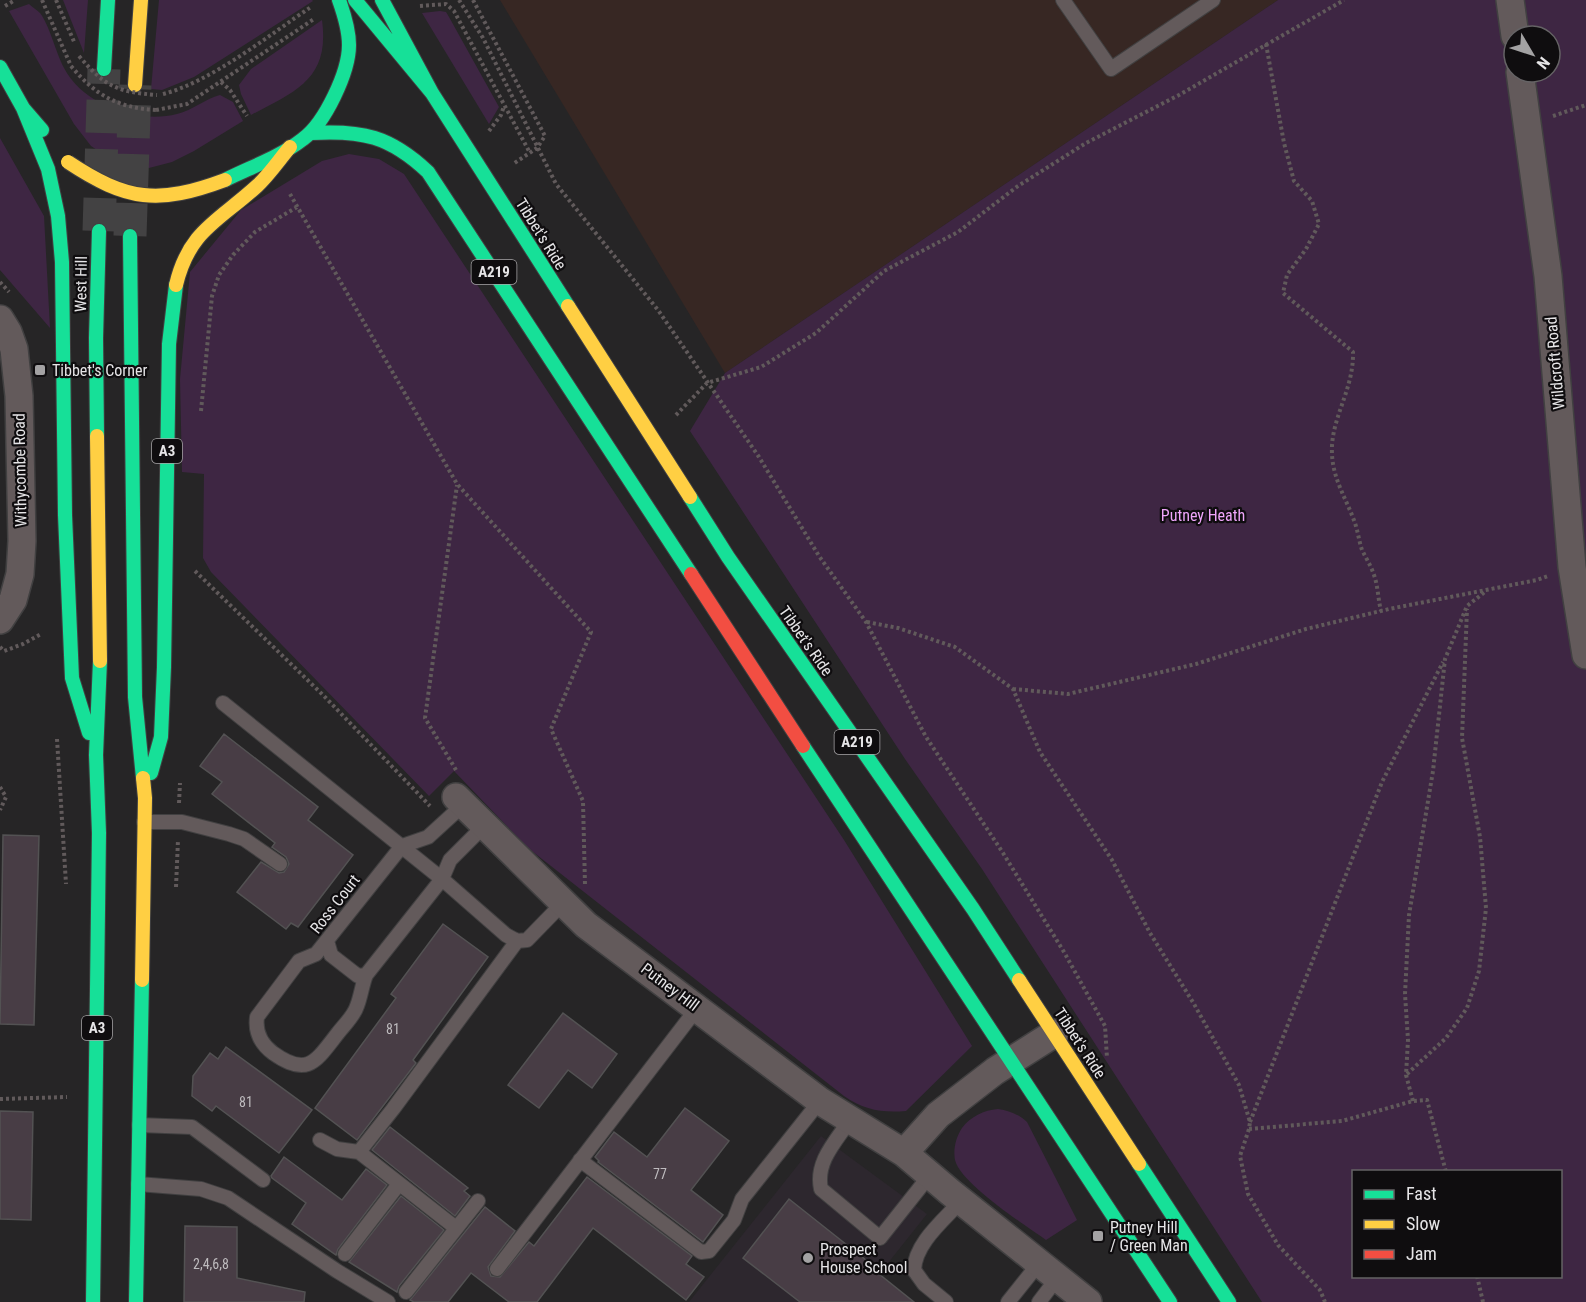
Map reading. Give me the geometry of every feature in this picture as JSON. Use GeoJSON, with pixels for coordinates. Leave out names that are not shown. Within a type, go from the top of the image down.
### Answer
{"type":"FeatureCollection","features":[{"type":"Feature","properties":{"kind":"main road"},"geometry":{"type":"LineString","coordinates":[[104,69],[108,0]]}},
{"type":"Feature","properties":{"kind":"main road"},"geometry":{"type":"LineString","coordinates":[[135,85],[141,0]]}},
{"type":"Feature","properties":{"kind":"main road"},"geometry":{"type":"LineString","coordinates":[[0,67],[23,108],[61,153],[103,184],[118,191],[144,196],[172,197],[189,194],[225,180],[290,147],[311,133],[340,80],[349,51],[348,31],[339,0]]}},
{"type":"Feature","properties":{"kind":"main road","name":"Tibbet's Ride"},"geometry":{"type":"LineString","coordinates":[[356,0],[432,93],[728,557],[974,909],[1229,1302]]}},
{"type":"Feature","properties":{"kind":"main road"},"geometry":{"type":"LineString","coordinates":[[381,0],[432,93]]}},
{"type":"Feature","properties":{"kind":"main road","name":"A3"},"geometry":{"type":"LineString","coordinates":[[23,108],[48,169],[58,216],[62,262],[65,514],[72,678],[96,755],[99,833],[93,1302]]}},
{"type":"Feature","properties":{"kind":"main road","name":"A219"},"geometry":{"type":"LineString","coordinates":[[311,133],[340,131],[390,141],[411,154],[428,172],[1010,1062],[1170,1302]]}},
{"type":"Feature","properties":{"kind":"main road","name":"A3"},"geometry":{"type":"LineString","coordinates":[[145,798],[161,737],[167,560],[169,344],[171,311],[177,278],[192,244],[214,219],[257,186],[290,147]]}},
{"type":"Feature","properties":{"kind":"main road","name":"West Hill"},"geometry":{"type":"LineString","coordinates":[[96,755],[99,661],[96,338],[99,231]]}},
{"type":"Feature","properties":{"kind":"main road","name":"A3"},"geometry":{"type":"LineString","coordinates":[[130,236],[135,697],[145,798],[136,1302]]}},
{"type":"Feature","properties":{"kind":"street"},"geometry":{"type":"LineString","coordinates":[[1510,0],[1513,24]]}},
{"type":"Feature","properties":{"kind":"street","name":"Wildcroft Road"},"geometry":{"type":"LineString","coordinates":[[1522,84],[1548,276],[1572,567],[1586,655]]}},
{"type":"Feature","properties":{"kind":"street","name":"Withycombe Road"},"geometry":{"type":"LineString","coordinates":[[0,319],[11,340],[19,396],[10,473],[22,541],[20,574],[13,600],[0,620]]}},
{"type":"Feature","properties":{"kind":"street","name":"Putney Hill"},"geometry":{"type":"LineString","coordinates":[[459,801],[586,925],[820,1101],[904,1153],[1088,1302]]}},
{"type":"Feature","properties":{"kind":"street"},"geometry":{"type":"LineString","coordinates":[[904,1153],[938,1115],[1010,1062],[1055,1034]]}},
{"type":"Feature","properties":{"kind":"lane"},"geometry":{"type":"LineString","coordinates":[[1063,0],[1111,69],[1213,0]]}},
{"type":"Feature","properties":{"kind":"lane"},"geometry":{"type":"LineString","coordinates":[[223,703],[402,846],[506,936],[517,941],[527,939],[562,903]]}},
{"type":"Feature","properties":{"kind":"lane"},"geometry":{"type":"LineString","coordinates":[[402,846],[428,837],[459,801]]}},
{"type":"Feature","properties":{"kind":"lane"},"geometry":{"type":"LineString","coordinates":[[144,822],[183,822],[229,834],[244,839],[280,864]]}},
{"type":"Feature","properties":{"kind":"lane","name":"Ross Court"},"geometry":{"type":"LineString","coordinates":[[402,846],[316,954],[300,961],[257,1017],[256,1029],[261,1040],[268,1049],[287,1063],[295,1066],[305,1065],[319,1058],[357,1008],[360,989],[366,975],[442,879],[450,860],[484,826]]}},
{"type":"Feature","properties":{"kind":"lane"},"geometry":{"type":"LineString","coordinates":[[327,941],[331,955],[358,976],[366,975]]}},
{"type":"Feature","properties":{"kind":"lane"},"geometry":{"type":"LineString","coordinates":[[358,1152],[517,941]]}},
{"type":"Feature","properties":{"kind":"lane"},"geometry":{"type":"LineString","coordinates":[[496,1269],[698,1007]]}},
{"type":"Feature","properties":{"kind":"lane"},"geometry":{"type":"LineString","coordinates":[[580,1160],[701,1252],[709,1251],[734,1220],[742,1199],[820,1101]]}},
{"type":"Feature","properties":{"kind":"lane"},"geometry":{"type":"LineString","coordinates":[[850,1120],[824,1158],[819,1178],[821,1189],[880,1238],[930,1175]]}},
{"type":"Feature","properties":{"kind":"lane"},"geometry":{"type":"LineString","coordinates":[[139,1125],[192,1127],[263,1180]]}},
{"type":"Feature","properties":{"kind":"lane"},"geometry":{"type":"LineString","coordinates":[[320,1140],[337,1149],[358,1152],[456,1228]]}},
{"type":"Feature","properties":{"kind":"lane"},"geometry":{"type":"LineString","coordinates":[[138,1184],[201,1189],[228,1198],[337,1271],[388,1302]]}},
{"type":"Feature","properties":{"kind":"lane"},"geometry":{"type":"LineString","coordinates":[[345,1254],[399,1184]]}},
{"type":"Feature","properties":{"kind":"lane"},"geometry":{"type":"LineString","coordinates":[[406,1292],[478,1201]]}},
{"type":"Feature","properties":{"kind":"lane"},"geometry":{"type":"LineString","coordinates":[[946,1302],[924,1284],[914,1270],[914,1259],[926,1240],[961,1201]]}},
{"type":"Feature","properties":{"kind":"lane"},"geometry":{"type":"LineString","coordinates":[[1008,1302],[1049,1270]]}},
{"type":"Feature","properties":{"kind":"lane"},"geometry":{"type":"LineString","coordinates":[[1039,1302],[1049,1270]]}},
{"type":"Feature","properties":{"kind":"path"},"geometry":{"type":"LineString","coordinates":[[5,6],[15,0]]}},
{"type":"Feature","properties":{"kind":"path"},"geometry":{"type":"LineString","coordinates":[[42,0],[71,66],[85,83],[103,97],[138,109],[156,110],[187,104],[317,16]]}},
{"type":"Feature","properties":{"kind":"path"},"geometry":{"type":"LineString","coordinates":[[56,0],[80,56],[92,71],[109,84],[128,93],[157,95],[182,89],[216,70],[311,6]]}},
{"type":"Feature","properties":{"kind":"path"},"geometry":{"type":"LineString","coordinates":[[459,0],[483,38],[556,184],[658,310],[759,457],[819,556],[866,622],[926,737],[1003,853],[1064,952],[1105,1026],[1107,1065]]}},
{"type":"Feature","properties":{"kind":"path"},"geometry":{"type":"LineString","coordinates":[[473,0],[545,136],[537,148],[509,167]]}},
{"type":"Feature","properties":{"kind":"path"},"geometry":{"type":"LineString","coordinates":[[676,416],[708,383],[761,367],[807,339],[884,271],[958,232],[1018,186],[1086,143],[1179,94],[1344,0]]}},
{"type":"Feature","properties":{"kind":"path"},"geometry":{"type":"LineString","coordinates":[[419,6],[446,4],[454,11],[530,153]]}},
{"type":"Feature","properties":{"kind":"path"},"geometry":{"type":"LineString","coordinates":[[1266,44],[1284,144],[1294,181],[1311,201],[1319,224],[1306,249],[1287,275],[1283,292],[1353,352],[1353,368],[1347,393],[1334,428],[1332,454],[1341,491],[1374,575],[1381,611]]}},
{"type":"Feature","properties":{"kind":"path"},"geometry":{"type":"LineString","coordinates":[[221,82],[230,90],[247,116]]}},
{"type":"Feature","properties":{"kind":"path"},"geometry":{"type":"LineString","coordinates":[[487,134],[501,115],[504,105]]}},
{"type":"Feature","properties":{"kind":"path"},"geometry":{"type":"LineString","coordinates":[[1528,125],[1586,105]]}},
{"type":"Feature","properties":{"kind":"path"},"geometry":{"type":"LineString","coordinates":[[288,190],[457,484],[591,632],[551,729],[583,801],[586,925]]}},
{"type":"Feature","properties":{"kind":"path"},"geometry":{"type":"LineString","coordinates":[[201,412],[212,296],[219,275],[232,255],[255,232],[297,207]]}},
{"type":"Feature","properties":{"kind":"path"},"geometry":{"type":"LineString","coordinates":[[188,565],[324,696],[435,811],[459,801],[466,786],[426,718],[457,484]]}},
{"type":"Feature","properties":{"kind":"path"},"geometry":{"type":"LineString","coordinates":[[866,622],[898,628],[955,647],[1013,689],[1068,694],[1196,664],[1306,628],[1537,580],[1572,567]]}},
{"type":"Feature","properties":{"kind":"path"},"geometry":{"type":"LineString","coordinates":[[1325,1302],[1320,1290],[1278,1245],[1248,1194],[1240,1156],[1250,1122],[1382,782],[1445,659],[1467,606],[1488,589]]}},
{"type":"Feature","properties":{"kind":"path"},"geometry":{"type":"LineString","coordinates":[[1406,1075],[1446,1038],[1467,1008],[1479,970],[1486,908],[1480,837],[1462,738],[1467,606]]}},
{"type":"Feature","properties":{"kind":"path"},"geometry":{"type":"LineString","coordinates":[[4,651],[47,631]]}},
{"type":"Feature","properties":{"kind":"path"},"geometry":{"type":"LineString","coordinates":[[1413,1101],[1406,1075],[1408,1040],[1405,994],[1409,915],[1433,771],[1445,659]]}},
{"type":"Feature","properties":{"kind":"path"},"geometry":{"type":"LineString","coordinates":[[1013,689],[1040,752],[1112,860],[1150,933],[1194,1004],[1239,1085],[1250,1122]]}},
{"type":"Feature","properties":{"kind":"path"},"geometry":{"type":"LineString","coordinates":[[0,787],[6,797],[0,810]]}},
{"type":"Feature","properties":{"kind":"path"},"geometry":{"type":"LineString","coordinates":[[0,1099],[67,1097]]}},
{"type":"Feature","properties":{"kind":"path"},"geometry":{"type":"LineString","coordinates":[[1249,1129],[1341,1121],[1413,1101],[1427,1100],[1445,1170]]}},
{"type":"Feature","properties":{"kind":"path"},"geometry":{"type":"LineString","coordinates":[[1477,1278],[1483,1302]]}},
{"type":"Feature","properties":{"kind":"shaded area"},"geometry":{"type":"Polygon","coordinates":[[[500,0],[1278,0],[725,373],[500,0]]]}},
{"type":"Feature","properties":{"kind":"shaded area","name":"Prospect House School"},"geometry":{"type":"Polygon","coordinates":[[[821,1136],[927,1214],[857,1302],[689,1302],[821,1136]]]}},
{"type":"Feature","properties":{"kind":"green space"},"geometry":{"type":"Polygon","coordinates":[[[63,0],[88,0],[84,53],[63,0]]]}},
{"type":"Feature","properties":{"kind":"green space"},"geometry":{"type":"Polygon","coordinates":[[[159,0],[313,1],[194,77],[162,90],[151,89],[159,0]]]}},
{"type":"Feature","properties":{"kind":"green space","name":"Putney Heath"},"geometry":{"type":"Polygon","coordinates":[[[1278,0],[1586,0],[1586,1302],[1262,1302],[982,869],[905,759],[690,431],[725,373],[1278,0]]]}},
{"type":"Feature","properties":{"kind":"green space"},"geometry":{"type":"Polygon","coordinates":[[[29,4],[43,18],[61,62],[73,81],[98,101],[129,114],[162,116],[183,112],[220,95],[233,102],[243,121],[172,162],[149,168],[112,160],[91,146],[74,124],[9,11],[29,4]]]}},
{"type":"Feature","properties":{"kind":"green space"},"geometry":{"type":"Polygon","coordinates":[[[446,12],[499,107],[489,124],[422,13],[446,12]]]}},
{"type":"Feature","properties":{"kind":"green space"},"geometry":{"type":"Polygon","coordinates":[[[322,20],[321,56],[315,70],[295,90],[251,115],[239,85],[251,69],[322,20]]]}},
{"type":"Feature","properties":{"kind":"green space"},"geometry":{"type":"Polygon","coordinates":[[[0,138],[44,216],[50,328],[0,270],[0,138]]]}},
{"type":"Feature","properties":{"kind":"green space"},"geometry":{"type":"Polygon","coordinates":[[[349,154],[379,159],[404,174],[844,840],[972,1046],[906,1111],[874,1110],[859,1105],[844,1096],[528,848],[454,771],[429,796],[211,572],[203,558],[204,474],[182,472],[180,379],[190,272],[241,210],[322,161],[349,154]]]}},
{"type":"Feature","properties":{"kind":"green space"},"geometry":{"type":"Polygon","coordinates":[[[998,1109],[1014,1113],[1027,1122],[1077,1220],[1046,1240],[981,1192],[960,1170],[955,1160],[957,1139],[965,1124],[978,1115],[998,1109]]]}},
{"type":"Feature","properties":{"kind":"building"},"geometry":{"type":"Polygon","coordinates":[[[224,734],[318,807],[308,820],[353,855],[298,927],[291,923],[286,929],[237,892],[261,862],[279,873],[284,872],[289,864],[286,857],[272,847],[275,843],[212,794],[222,782],[200,766],[224,734]]]}},
{"type":"Feature","properties":{"kind":"building"},"geometry":{"type":"Polygon","coordinates":[[[3,835],[39,836],[34,1025],[0,1024],[3,835]]]}},
{"type":"Feature","properties":{"kind":"building"},"geometry":{"type":"Polygon","coordinates":[[[443,924],[488,957],[413,1060],[416,1063],[357,1140],[315,1108],[396,998],[391,994],[443,924]]]}},
{"type":"Feature","properties":{"kind":"building"},"geometry":{"type":"Polygon","coordinates":[[[563,1013],[617,1054],[592,1088],[568,1070],[539,1108],[508,1085],[563,1013]]]}},
{"type":"Feature","properties":{"kind":"building"},"geometry":{"type":"Polygon","coordinates":[[[226,1047],[312,1110],[279,1153],[216,1106],[212,1111],[192,1096],[193,1076],[210,1053],[218,1059],[226,1047]]]}},
{"type":"Feature","properties":{"kind":"building"},"geometry":{"type":"Polygon","coordinates":[[[685,1108],[729,1141],[691,1190],[723,1215],[703,1242],[598,1162],[595,1157],[614,1132],[647,1157],[685,1108]]]}},
{"type":"Feature","properties":{"kind":"building"},"geometry":{"type":"Polygon","coordinates":[[[0,1111],[33,1112],[31,1220],[0,1219],[0,1111]]]}},
{"type":"Feature","properties":{"kind":"building"},"geometry":{"type":"Polygon","coordinates":[[[390,1127],[468,1188],[464,1191],[470,1196],[455,1216],[372,1150],[390,1127]]]}},
{"type":"Feature","properties":{"kind":"building"},"geometry":{"type":"Polygon","coordinates":[[[284,1157],[342,1200],[366,1169],[387,1185],[338,1249],[336,1255],[292,1224],[306,1203],[271,1176],[284,1157]]]}},
{"type":"Feature","properties":{"kind":"building"},"geometry":{"type":"Polygon","coordinates":[[[587,1177],[692,1256],[686,1264],[704,1277],[686,1300],[593,1228],[537,1302],[509,1302],[471,1273],[448,1302],[410,1300],[485,1207],[515,1231],[488,1267],[491,1276],[500,1277],[529,1242],[534,1246],[587,1177]]]}},
{"type":"Feature","properties":{"kind":"building"},"geometry":{"type":"Polygon","coordinates":[[[401,1196],[444,1230],[399,1286],[397,1292],[349,1262],[401,1196]]]}},
{"type":"Feature","properties":{"kind":"building"},"geometry":{"type":"Polygon","coordinates":[[[789,1199],[876,1268],[874,1270],[914,1302],[800,1302],[743,1258],[789,1199]]]}},
{"type":"Feature","properties":{"kind":"building"},"geometry":{"type":"Polygon","coordinates":[[[185,1226],[237,1227],[237,1278],[305,1292],[304,1302],[184,1302],[185,1226]]]}},
{"type":"Feature","properties":{"kind":"tunnel"},"geometry":{"type":"LineString","coordinates":[[99,231],[104,69]]}},
{"type":"Feature","properties":{"kind":"tunnel"},"geometry":{"type":"LineString","coordinates":[[130,236],[135,85]]}},
{"type":"Feature","properties":{"kind":"traffic: fast"},"geometry":{"type":"LineString","coordinates":[[104,69],[108,0]]}},
{"type":"Feature","properties":{"kind":"traffic: fast"},"geometry":{"type":"LineString","coordinates":[[225,180],[275,156],[303,139],[327,109],[340,82],[348,56],[348,34],[339,0]]}},
{"type":"Feature","properties":{"kind":"traffic: fast"},"geometry":{"type":"LineString","coordinates":[[355,0],[432,93],[568,306]]}},
{"type":"Feature","properties":{"kind":"traffic: fast"},"geometry":{"type":"LineString","coordinates":[[382,0],[432,93]]}},
{"type":"Feature","properties":{"kind":"traffic: fast"},"geometry":{"type":"LineString","coordinates":[[0,67],[23,108],[42,130]]}},
{"type":"Feature","properties":{"kind":"traffic: fast"},"geometry":{"type":"LineString","coordinates":[[23,108],[48,169],[58,216],[62,262],[65,515],[72,678],[89,733]]}},
{"type":"Feature","properties":{"kind":"traffic: fast"},"geometry":{"type":"LineString","coordinates":[[311,133],[345,133],[374,138],[401,150],[428,172],[691,574]]}},
{"type":"Feature","properties":{"kind":"traffic: fast"},"geometry":{"type":"LineString","coordinates":[[97,436],[96,338],[99,231]]}},
{"type":"Feature","properties":{"kind":"traffic: fast"},"geometry":{"type":"LineString","coordinates":[[130,236],[135,697],[143,778]]}},
{"type":"Feature","properties":{"kind":"traffic: fast"},"geometry":{"type":"LineString","coordinates":[[151,773],[161,737],[169,344],[176,285]]}},
{"type":"Feature","properties":{"kind":"traffic: fast"},"geometry":{"type":"LineString","coordinates":[[690,497],[728,557],[973,909],[1019,980]]}},
{"type":"Feature","properties":{"kind":"traffic: fast"},"geometry":{"type":"LineString","coordinates":[[93,1302],[99,833],[96,755],[100,661]]}},
{"type":"Feature","properties":{"kind":"traffic: fast"},"geometry":{"type":"LineString","coordinates":[[803,746],[1170,1302]]}},
{"type":"Feature","properties":{"kind":"traffic: fast"},"geometry":{"type":"LineString","coordinates":[[136,1302],[142,980]]}},
{"type":"Feature","properties":{"kind":"traffic: fast"},"geometry":{"type":"LineString","coordinates":[[1139,1164],[1229,1302]]}},
{"type":"Feature","properties":{"kind":"traffic: slow"},"geometry":{"type":"LineString","coordinates":[[135,85],[141,0]]}},
{"type":"Feature","properties":{"kind":"traffic: slow"},"geometry":{"type":"LineString","coordinates":[[176,285],[182,266],[197,239],[261,182],[290,147]]}},
{"type":"Feature","properties":{"kind":"traffic: slow"},"geometry":{"type":"LineString","coordinates":[[68,162],[108,185],[144,195],[161,196],[180,193],[225,180]]}},
{"type":"Feature","properties":{"kind":"traffic: slow"},"geometry":{"type":"LineString","coordinates":[[568,306],[690,497]]}},
{"type":"Feature","properties":{"kind":"traffic: slow"},"geometry":{"type":"LineString","coordinates":[[97,436],[100,661]]}},
{"type":"Feature","properties":{"kind":"traffic: slow"},"geometry":{"type":"LineString","coordinates":[[142,980],[145,798],[143,778]]}},
{"type":"Feature","properties":{"kind":"traffic: slow"},"geometry":{"type":"LineString","coordinates":[[1019,980],[1139,1164]]}},
{"type":"Feature","properties":{"kind":"traffic: jam"},"geometry":{"type":"LineString","coordinates":[[691,574],[803,746]]}},
{"type":"Feature","properties":{"kind":"place","name":"Tibbet's Corner"},"geometry":{"type":"Point","coordinates":[40,370]}},
{"type":"Feature","properties":{"kind":"place","name":"Putney Hill / Green Man"},"geometry":{"type":"Point","coordinates":[1098,1236]}},
{"type":"Feature","properties":{"kind":"place","name":"Prospect House School"},"geometry":{"type":"Point","coordinates":[808,1258]}}]}
